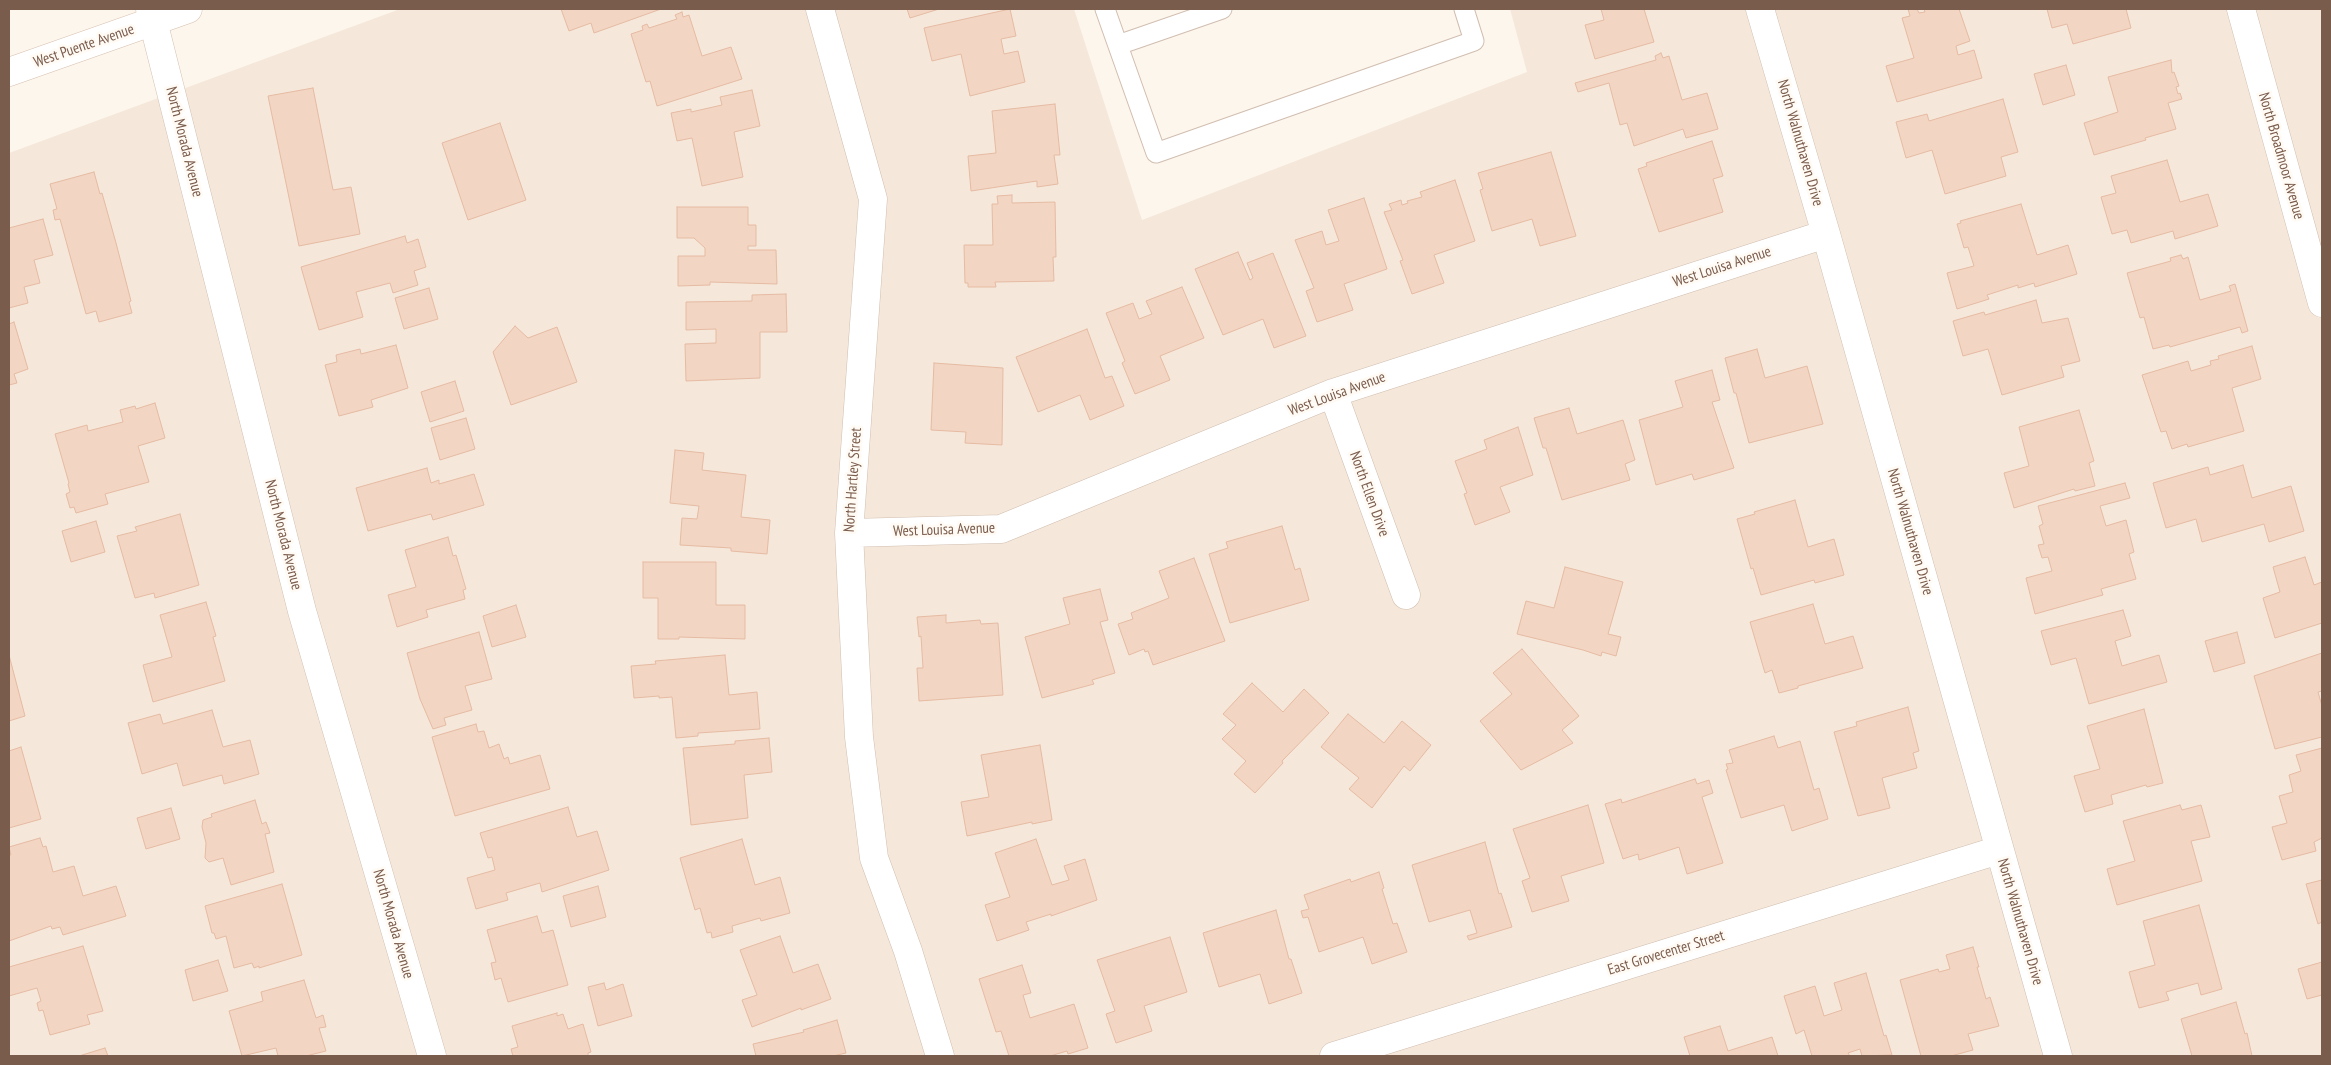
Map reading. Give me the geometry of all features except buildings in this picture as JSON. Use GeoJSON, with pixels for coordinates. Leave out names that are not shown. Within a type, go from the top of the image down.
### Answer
{"type":"FeatureCollection","features":[{"type":"Feature","properties":{"kind":"street","name":"West Puente Avenue"},"geometry":{"type":"LineString","coordinates":[[9,72],[152,15],[188,9]]}},
{"type":"Feature","properties":{"kind":"street","name":"North Hartley Street"},"geometry":{"type":"LineString","coordinates":[[820,9],[874,199],[849,533],[859,738],[874,858],[908,951],[940,1056]]}},
{"type":"Feature","properties":{"kind":"street","name":"North Walnuthaven Drive"},"geometry":{"type":"LineString","coordinates":[[1760,9],[1826,234],[2058,1056]]}},
{"type":"Feature","properties":{"kind":"street","name":"North Broadmoor Avenue"},"geometry":{"type":"LineString","coordinates":[[2241,9],[2322,303]]}},
{"type":"Feature","properties":{"kind":"street","name":"North Morada Avenue"},"geometry":{"type":"LineString","coordinates":[[152,15],[302,611],[432,1056]]}},
{"type":"Feature","properties":{"kind":"street","name":"West Louisa Avenue"},"geometry":{"type":"LineString","coordinates":[[849,533],[1001,529],[1333,393],[1826,234]]}},
{"type":"Feature","properties":{"kind":"street","name":"North Ellen Drive"},"geometry":{"type":"LineString","coordinates":[[1333,393],[1406,594]]}},
{"type":"Feature","properties":{"kind":"street","name":"East Grovecenter Street"},"geometry":{"type":"LineString","coordinates":[[1334,1056],[1999,850]]}},
{"type":"Feature","properties":{"kind":"lane"},"geometry":{"type":"LineString","coordinates":[[1105,9],[1156,153],[1474,41],[1464,9]]}},
{"type":"Feature","properties":{"kind":"lane"},"geometry":{"type":"LineString","coordinates":[[1118,45],[1222,9]]}},
{"type":"Feature","properties":{"kind":"shaded area"},"geometry":{"type":"Polygon","coordinates":[[[400,9],[1074,9],[1142,220],[1527,72],[1510,9],[2322,9],[2322,1056],[9,1056],[9,153],[400,9]]]}}]}
